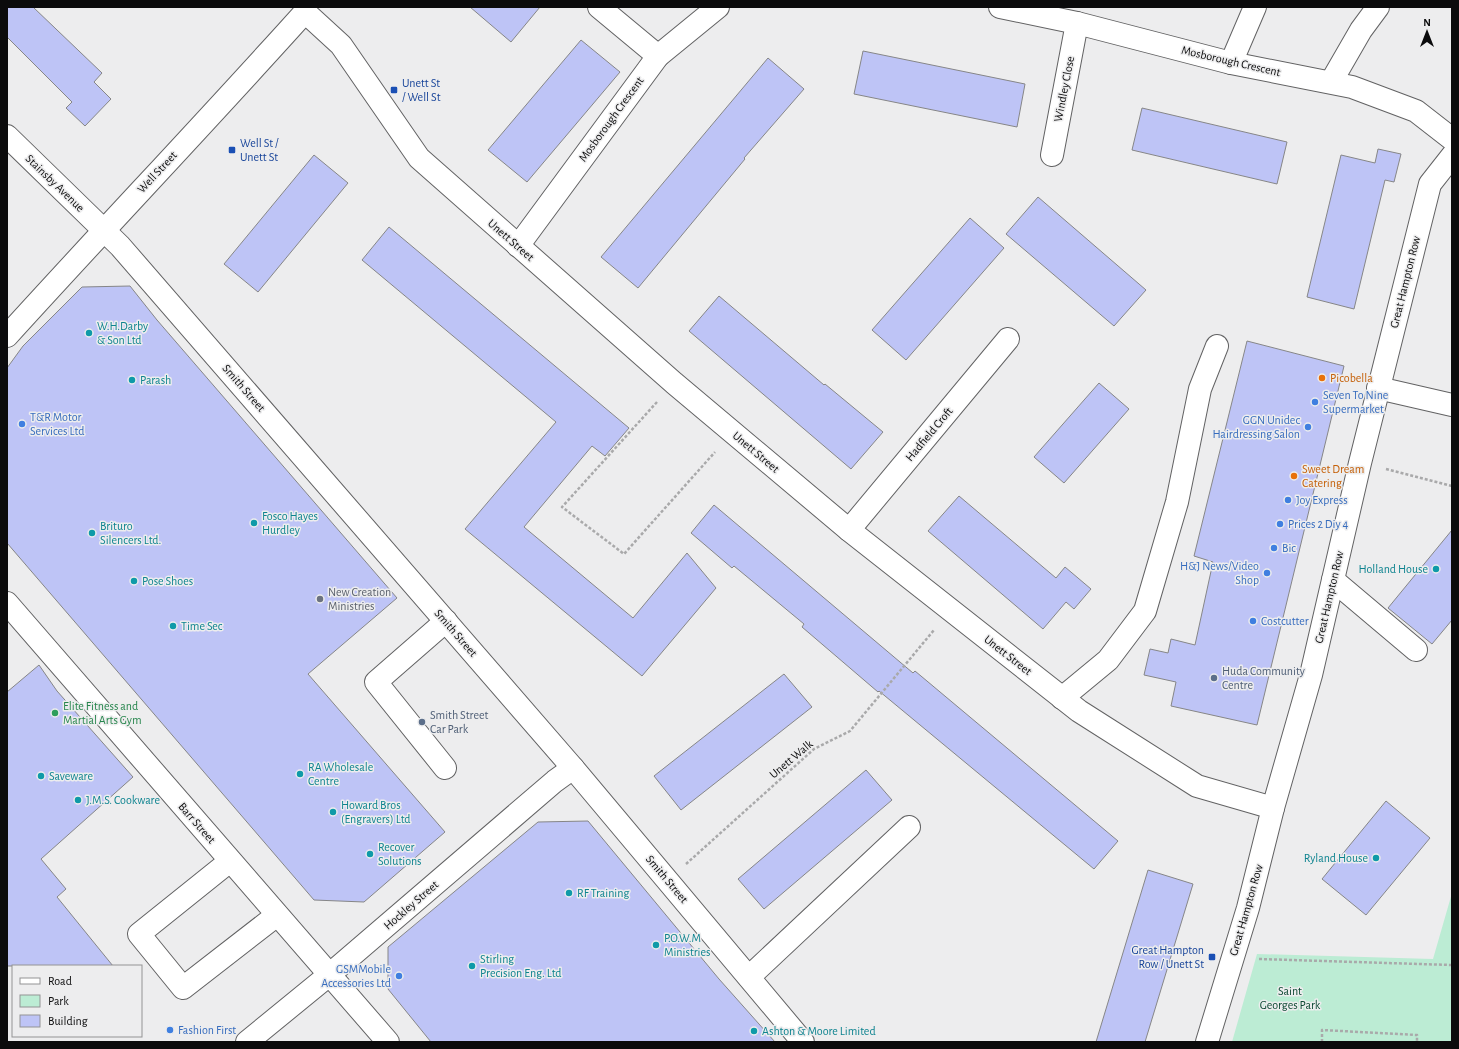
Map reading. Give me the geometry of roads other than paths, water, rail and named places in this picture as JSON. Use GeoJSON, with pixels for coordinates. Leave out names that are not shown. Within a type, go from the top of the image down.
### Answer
{"type":"FeatureCollection","features":[{"type":"Feature","properties":{"kind":"street"},"geometry":{"type":"LineString","coordinates":[[599,7],[658,56]]}},
{"type":"Feature","properties":{"kind":"street","name":"Mosborough Crescent"},"geometry":{"type":"LineString","coordinates":[[518,246],[658,56],[718,7]]}},
{"type":"Feature","properties":{"kind":"street","name":"Mosborough Crescent"},"geometry":{"type":"LineString","coordinates":[[1000,7],[1077,24],[1231,63],[1352,87],[1416,111],[1452,139]]}},
{"type":"Feature","properties":{"kind":"street"},"geometry":{"type":"LineString","coordinates":[[1231,63],[1255,7]]}},
{"type":"Feature","properties":{"kind":"street"},"geometry":{"type":"LineString","coordinates":[[1331,82],[1361,30],[1378,7]]}},
{"type":"Feature","properties":{"kind":"street","name":"Well Street"},"geometry":{"type":"LineString","coordinates":[[7,336],[306,10]]}},
{"type":"Feature","properties":{"kind":"street","name":"Unett Street"},"geometry":{"type":"LineString","coordinates":[[306,10],[341,44],[419,158],[674,383],[849,530],[1078,711],[1197,786],[1273,808]]}},
{"type":"Feature","properties":{"kind":"street","name":"Windley Close"},"geometry":{"type":"LineString","coordinates":[[1052,155],[1077,24]]}},
{"type":"Feature","properties":{"kind":"street","name":"Stainsby Avenue"},"geometry":{"type":"LineString","coordinates":[[7,136],[103,230]]}},
{"type":"Feature","properties":{"kind":"street","name":"Great Hampton Row"},"geometry":{"type":"LineString","coordinates":[[1207,1042],[1248,908],[1273,808],[1311,675],[1378,388],[1430,184],[1452,156]]}},
{"type":"Feature","properties":{"kind":"street","name":"Smith Street"},"geometry":{"type":"LineString","coordinates":[[103,230],[120,246],[573,768],[803,1042]]}},
{"type":"Feature","properties":{"kind":"street","name":"Hadfield Croft"},"geometry":{"type":"LineString","coordinates":[[849,530],[1008,339]]}},
{"type":"Feature","properties":{"kind":"street"},"geometry":{"type":"LineString","coordinates":[[1062,698],[1108,660],[1145,611],[1177,502],[1200,389],[1217,346]]}},
{"type":"Feature","properties":{"kind":"street"},"geometry":{"type":"LineString","coordinates":[[1378,388],[1452,405]]}},
{"type":"Feature","properties":{"kind":"street"},"geometry":{"type":"LineString","coordinates":[[1333,580],[1416,650]]}},
{"type":"Feature","properties":{"kind":"street","name":"Barr Street"},"geometry":{"type":"LineString","coordinates":[[7,603],[388,1042]]}},
{"type":"Feature","properties":{"kind":"street"},"geometry":{"type":"LineString","coordinates":[[445,768],[376,682],[446,621]]}},
{"type":"Feature","properties":{"kind":"street","name":"Hockley Street"},"geometry":{"type":"LineString","coordinates":[[247,1042],[329,975],[555,781],[573,768]]}},
{"type":"Feature","properties":{"kind":"street"},"geometry":{"type":"LineString","coordinates":[[748,977],[909,827]]}},
{"type":"Feature","properties":{"kind":"street"},"geometry":{"type":"LineString","coordinates":[[230,861],[139,934],[183,988],[277,915]]}},
{"type":"Feature","properties":{"kind":"place","name":"Unett St / Well St"},"geometry":{"type":"Point","coordinates":[394,90]}},
{"type":"Feature","properties":{"kind":"place","name":"Well St / Unett St"},"geometry":{"type":"Point","coordinates":[232,150]}},
{"type":"Feature","properties":{"kind":"place","name":"W.H.Darby & Son Ltd"},"geometry":{"type":"Point","coordinates":[89,333]}},
{"type":"Feature","properties":{"kind":"place","name":"Picobella"},"geometry":{"type":"Point","coordinates":[1322,378]}},
{"type":"Feature","properties":{"kind":"place","name":"Parash"},"geometry":{"type":"Point","coordinates":[132,380]}},
{"type":"Feature","properties":{"kind":"place","name":"Seven To Nine Supermarket"},"geometry":{"type":"Point","coordinates":[1315,402]}},
{"type":"Feature","properties":{"kind":"place","name":"T&R Motor Services Ltd"},"geometry":{"type":"Point","coordinates":[22,424]}},
{"type":"Feature","properties":{"kind":"place","name":"GGN Unidec Hairdressing Salon"},"geometry":{"type":"Point","coordinates":[1308,427]}},
{"type":"Feature","properties":{"kind":"place","name":"Sweet Dream Catering"},"geometry":{"type":"Point","coordinates":[1294,476]}},
{"type":"Feature","properties":{"kind":"place","name":"Joy Express"},"geometry":{"type":"Point","coordinates":[1288,500]}},
{"type":"Feature","properties":{"kind":"place","name":"Fosco Hayes Hurdley"},"geometry":{"type":"Point","coordinates":[254,523]}},
{"type":"Feature","properties":{"kind":"place","name":"Prices 2 Diy 4"},"geometry":{"type":"Point","coordinates":[1280,524]}},
{"type":"Feature","properties":{"kind":"place","name":"Brituro Silencers Ltd."},"geometry":{"type":"Point","coordinates":[92,533]}},
{"type":"Feature","properties":{"kind":"place","name":"Bic"},"geometry":{"type":"Point","coordinates":[1274,548]}},
{"type":"Feature","properties":{"kind":"place","name":"Holland House"},"geometry":{"type":"Point","coordinates":[1436,569]}},
{"type":"Feature","properties":{"kind":"place","name":"H&J News/Video Shop"},"geometry":{"type":"Point","coordinates":[1267,573]}},
{"type":"Feature","properties":{"kind":"place","name":"Pose Shoes"},"geometry":{"type":"Point","coordinates":[134,581]}},
{"type":"Feature","properties":{"kind":"place","name":"New Creation Ministries"},"geometry":{"type":"Point","coordinates":[320,599]}},
{"type":"Feature","properties":{"kind":"place","name":"Costcutter"},"geometry":{"type":"Point","coordinates":[1253,621]}},
{"type":"Feature","properties":{"kind":"place","name":"Time Sec"},"geometry":{"type":"Point","coordinates":[173,626]}},
{"type":"Feature","properties":{"kind":"place","name":"Huda Community Centre"},"geometry":{"type":"Point","coordinates":[1214,678]}},
{"type":"Feature","properties":{"kind":"place","name":"Elite Fitness and Martial Arts Gym"},"geometry":{"type":"Point","coordinates":[55,713]}},
{"type":"Feature","properties":{"kind":"place","name":"Smith Street Car Park"},"geometry":{"type":"Point","coordinates":[422,722]}},
{"type":"Feature","properties":{"kind":"place","name":"RA Wholesale Centre"},"geometry":{"type":"Point","coordinates":[300,774]}},
{"type":"Feature","properties":{"kind":"place","name":"Saveware"},"geometry":{"type":"Point","coordinates":[41,776]}},
{"type":"Feature","properties":{"kind":"place","name":"J.M.S. Cookware"},"geometry":{"type":"Point","coordinates":[78,800]}},
{"type":"Feature","properties":{"kind":"place","name":"Howard Bros (Engravers) Ltd"},"geometry":{"type":"Point","coordinates":[333,812]}},
{"type":"Feature","properties":{"kind":"place","name":"Recover Solutions"},"geometry":{"type":"Point","coordinates":[370,854]}},
{"type":"Feature","properties":{"kind":"place","name":"Ryland House"},"geometry":{"type":"Point","coordinates":[1376,858]}},
{"type":"Feature","properties":{"kind":"place","name":"RF Training"},"geometry":{"type":"Point","coordinates":[569,893]}},
{"type":"Feature","properties":{"kind":"place","name":"P.O.W.M Ministries"},"geometry":{"type":"Point","coordinates":[656,945]}},
{"type":"Feature","properties":{"kind":"place","name":"Great Hampton Row / Unett St"},"geometry":{"type":"Point","coordinates":[1212,957]}},
{"type":"Feature","properties":{"kind":"place","name":"Stirling Precision Eng. Ltd"},"geometry":{"type":"Point","coordinates":[472,966]}},
{"type":"Feature","properties":{"kind":"place","name":"GSMMobile Accessories Ltd"},"geometry":{"type":"Point","coordinates":[399,976]}},
{"type":"Feature","properties":{"kind":"place","name":"Fashion First"},"geometry":{"type":"Point","coordinates":[170,1030]}},
{"type":"Feature","properties":{"kind":"place","name":"Ashton & Moore Limited"},"geometry":{"type":"Point","coordinates":[754,1031]}},
{"type":"Feature","properties":{"kind":"park label","name":"Saint Georges Park"},"geometry":{"type":"Point","coordinates":[1290,998]}}]}
